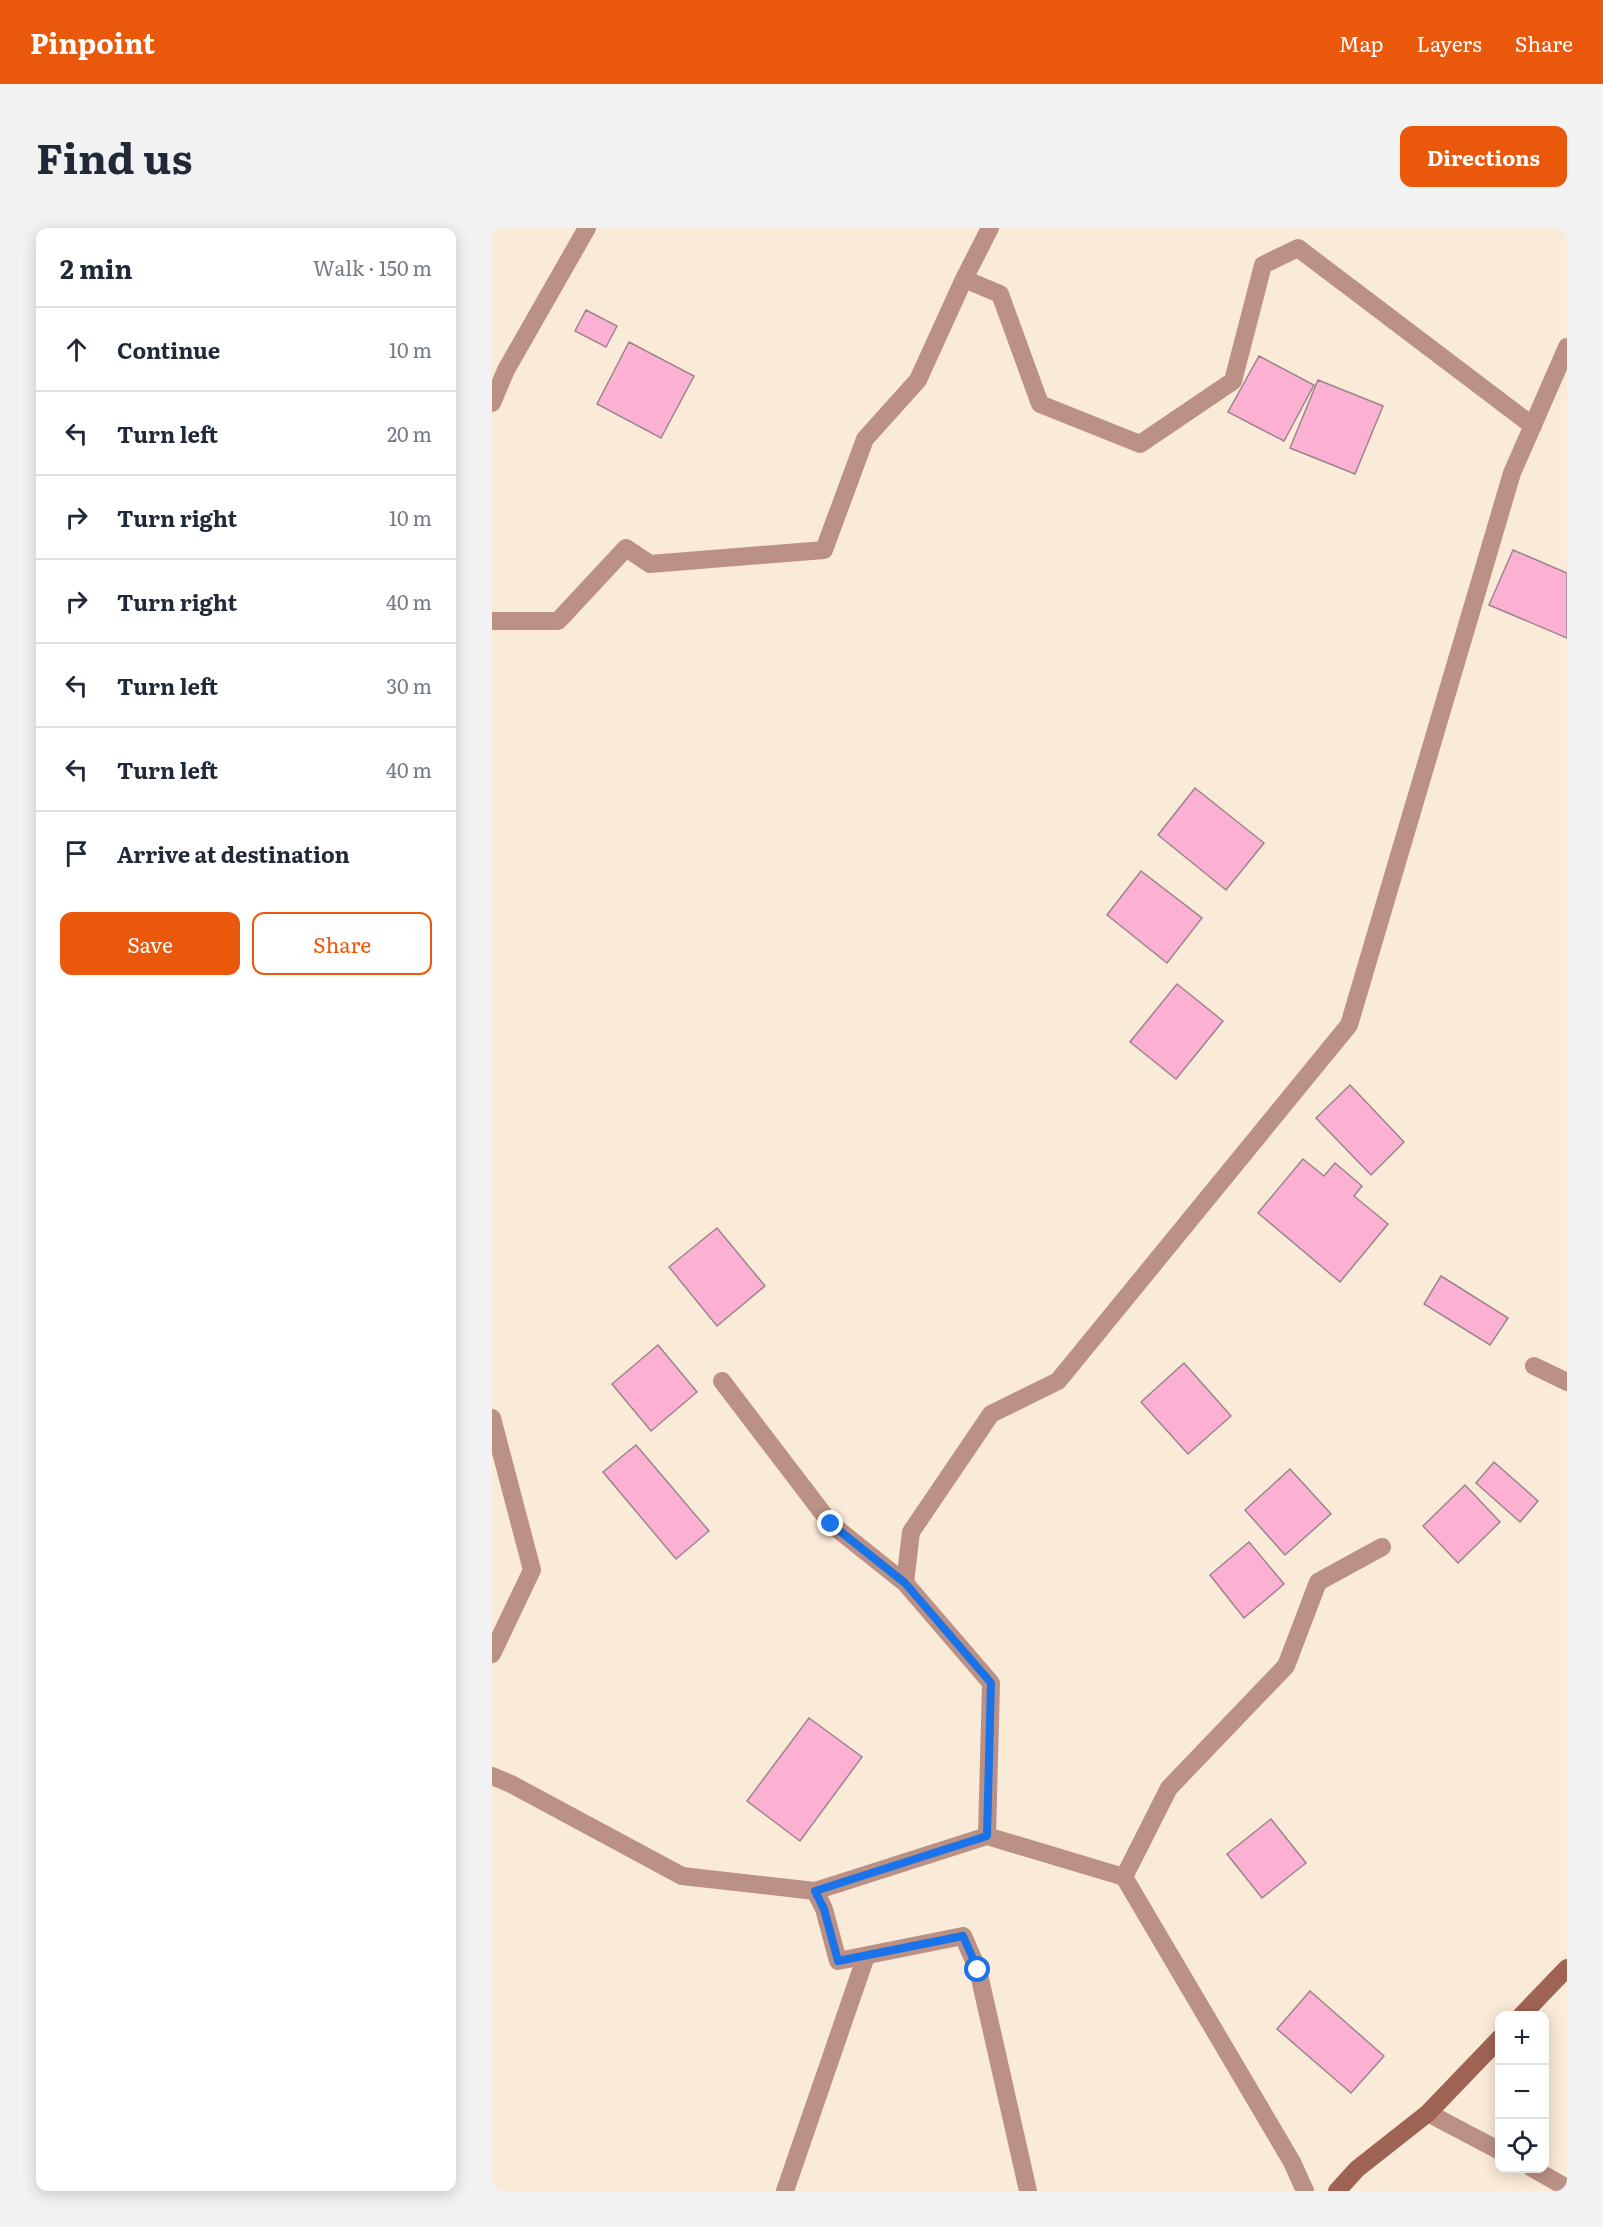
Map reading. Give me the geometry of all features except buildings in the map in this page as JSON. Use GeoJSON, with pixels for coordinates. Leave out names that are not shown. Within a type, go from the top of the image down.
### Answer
{"type":"FeatureCollection","features":[{"type":"Feature","properties":{"kind":"street"},"geometry":{"type":"LineString","coordinates":[[492,403],[506,370],[587,228]]}},
{"type":"Feature","properties":{"kind":"street"},"geometry":{"type":"LineString","coordinates":[[492,621],[558,621],[626,548],[650,564],[824,550],[865,439],[918,380],[990,228]]}},
{"type":"Feature","properties":{"kind":"street"},"geometry":{"type":"LineString","coordinates":[[964,279],[1000,294],[1040,404],[1140,444],[1233,381],[1263,265],[1298,248],[1533,426]]}},
{"type":"Feature","properties":{"kind":"street"},"geometry":{"type":"LineString","coordinates":[[905,1583],[911,1532],[991,1414],[1058,1381],[1349,1025],[1512,473],[1567,347]]}},
{"type":"Feature","properties":{"kind":"street"},"geometry":{"type":"LineString","coordinates":[[1534,1366],[1567,1382]]}},
{"type":"Feature","properties":{"kind":"street"},"geometry":{"type":"LineString","coordinates":[[722,1380],[831,1524],[905,1583],[991,1683],[987,1836]]}},
{"type":"Feature","properties":{"kind":"street"},"geometry":{"type":"LineString","coordinates":[[492,1418],[532,1570],[492,1654]]}},
{"type":"Feature","properties":{"kind":"street"},"geometry":{"type":"LineString","coordinates":[[1124,1877],[1169,1788],[1286,1666],[1318,1581],[1382,1547]]}},
{"type":"Feature","properties":{"kind":"street"},"geometry":{"type":"LineString","coordinates":[[492,1776],[682,1876],[815,1891],[987,1836],[1124,1877],[1292,2162],[1305,2191]]}},
{"type":"Feature","properties":{"kind":"street"},"geometry":{"type":"LineString","coordinates":[[815,1891],[824,1909],[838,1961],[963,1936],[978,1970],[1028,2191]]}},
{"type":"Feature","properties":{"kind":"street"},"geometry":{"type":"LineString","coordinates":[[785,2191],[866,1956]]}},
{"type":"Feature","properties":{"kind":"street"},"geometry":{"type":"LineString","coordinates":[[1526,2011],[1567,1968]]}},
{"type":"Feature","properties":{"kind":"street"},"geometry":{"type":"LineString","coordinates":[[1337,2191],[1357,2169],[1428,2113],[1495,2043]]}},
{"type":"Feature","properties":{"kind":"street"},"geometry":{"type":"LineString","coordinates":[[1428,2113],[1495,2148]]}},
{"type":"Feature","properties":{"kind":"street"},"geometry":{"type":"LineString","coordinates":[[1539,2173],[1567,2188]]}},
{"type":"Feature","properties":{"kind":"route"},"geometry":{"type":"LineString","coordinates":[[831,1524],[905,1583],[991,1683],[987,1836],[815,1891],[824,1909],[838,1961],[963,1936],[978,1970]]}}]}
